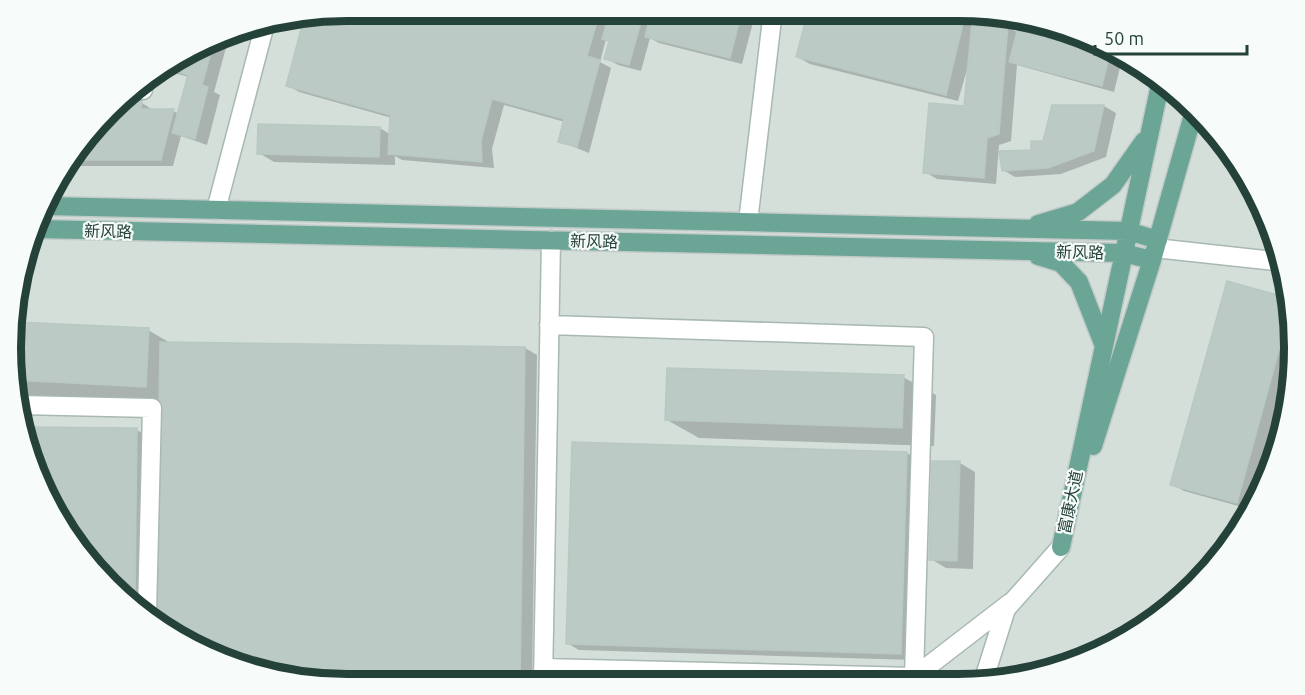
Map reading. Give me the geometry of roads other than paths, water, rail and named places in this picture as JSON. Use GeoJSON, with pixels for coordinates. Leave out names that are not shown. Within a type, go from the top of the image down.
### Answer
{"type":"FeatureCollection","features":[{"type":"Feature","properties":{"kind":"main road","name":"富康大道"},"geometry":{"type":"LineString","coordinates":[[1061,547],[1159,90]]}},
{"type":"Feature","properties":{"kind":"main road","name":"富康大道"},"geometry":{"type":"LineString","coordinates":[[1061,547],[1155,249],[1191,120]]}},
{"type":"Feature","properties":{"kind":"main road"},"geometry":{"type":"LineString","coordinates":[[1022,228],[1078,212],[1113,185],[1149,134]]}},
{"type":"Feature","properties":{"kind":"main road","name":"新风路"},"geometry":{"type":"LineString","coordinates":[[54,206],[1128,231],[1155,249]]}},
{"type":"Feature","properties":{"kind":"main road","name":"新风路"},"geometry":{"type":"LineString","coordinates":[[43,230],[1123,253],[1155,249]]}},
{"type":"Feature","properties":{"kind":"main road"},"geometry":{"type":"LineString","coordinates":[[1022,250],[1061,263],[1079,282],[1104,346]]}},
{"type":"Feature","properties":{"kind":"street"},"geometry":{"type":"LineString","coordinates":[[748,222],[772,21]]}},
{"type":"Feature","properties":{"kind":"street"},"geometry":{"type":"LineString","coordinates":[[216,210],[263,32]]}},
{"type":"Feature","properties":{"kind":"street"},"geometry":{"type":"LineString","coordinates":[[543,674],[550,240]]}},
{"type":"Feature","properties":{"kind":"street"},"geometry":{"type":"LineString","coordinates":[[1155,249],[1272,261]]}},
{"type":"Feature","properties":{"kind":"street"},"geometry":{"type":"LineString","coordinates":[[549,325],[924,337],[914,674]]}},
{"type":"Feature","properties":{"kind":"street"},"geometry":{"type":"LineString","coordinates":[[26,405],[152,408],[147,606]]}},
{"type":"Feature","properties":{"kind":"street"},"geometry":{"type":"LineString","coordinates":[[986,672],[1006,609],[1061,547]]}},
{"type":"Feature","properties":{"kind":"street"},"geometry":{"type":"LineString","coordinates":[[918,674],[1016,599]]}}]}
